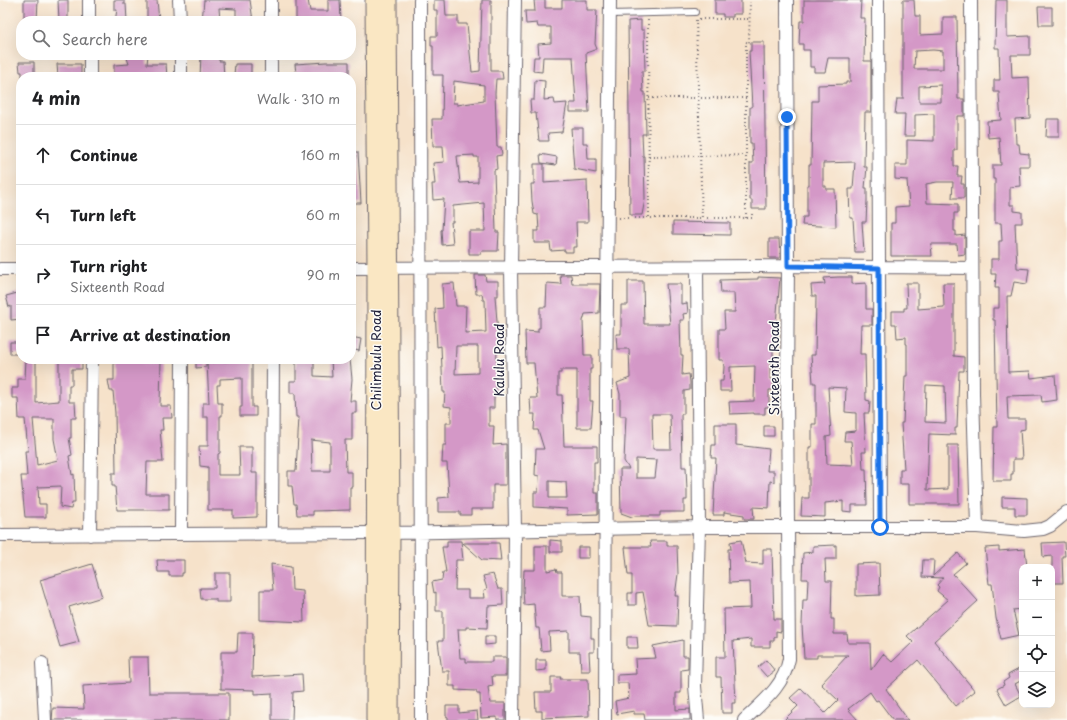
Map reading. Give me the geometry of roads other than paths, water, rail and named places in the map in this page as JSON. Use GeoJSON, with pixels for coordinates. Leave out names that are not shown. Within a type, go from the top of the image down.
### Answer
{"type":"FeatureCollection","features":[{"type":"Feature","properties":{"kind":"main road","name":"Chilimbulu Road"},"geometry":{"type":"LineString","coordinates":[[374,0],[383,267]]}},
{"type":"Feature","properties":{"kind":"main road","name":"Chilimbulu Road"},"geometry":{"type":"LineString","coordinates":[[375,720],[382,533],[383,267],[388,0]]}},
{"type":"Feature","properties":{"kind":"main road","name":"Chilimbulu Road"},"geometry":{"type":"LineString","coordinates":[[382,533],[390,720]]}},
{"type":"Feature","properties":{"kind":"street"},"geometry":{"type":"LineString","coordinates":[[89,0],[89,16]]}},
{"type":"Feature","properties":{"kind":"street"},"geometry":{"type":"LineString","coordinates":[[179,0],[180,16]]}},
{"type":"Feature","properties":{"kind":"street"},"geometry":{"type":"LineString","coordinates":[[271,0],[271,16]]}},
{"type":"Feature","properties":{"kind":"street"},"geometry":{"type":"LineString","coordinates":[[420,0],[421,720]]}},
{"type":"Feature","properties":{"kind":"street","name":"Kalulu Road"},"geometry":{"type":"LineString","coordinates":[[513,720],[515,531],[511,268],[515,0]]}},
{"type":"Feature","properties":{"kind":"street"},"geometry":{"type":"LineString","coordinates":[[605,720],[605,530],[610,0]]}},
{"type":"Feature","properties":{"kind":"street","name":"Sixteenth Road"},"geometry":{"type":"LineString","coordinates":[[744,720],[775,690],[787,669],[790,642],[787,528],[787,0]]}},
{"type":"Feature","properties":{"kind":"street"},"geometry":{"type":"LineString","coordinates":[[878,0],[880,527]]}},
{"type":"Feature","properties":{"kind":"street"},"geometry":{"type":"LineString","coordinates":[[971,0],[972,268],[977,527]]}},
{"type":"Feature","properties":{"kind":"street"},"geometry":{"type":"LineString","coordinates":[[90,60],[90,72]]}},
{"type":"Feature","properties":{"kind":"street"},"geometry":{"type":"LineString","coordinates":[[181,60],[181,72]]}},
{"type":"Feature","properties":{"kind":"street"},"geometry":{"type":"LineString","coordinates":[[271,60],[271,72]]}},
{"type":"Feature","properties":{"kind":"street"},"geometry":{"type":"LineString","coordinates":[[356,268],[788,266],[972,268]]}},
{"type":"Feature","properties":{"kind":"street"},"geometry":{"type":"LineString","coordinates":[[697,267],[699,527],[695,686],[698,720]]}},
{"type":"Feature","properties":{"kind":"street"},"geometry":{"type":"LineString","coordinates":[[0,269],[16,269]]}},
{"type":"Feature","properties":{"kind":"street"},"geometry":{"type":"LineString","coordinates":[[90,535],[92,364]]}},
{"type":"Feature","properties":{"kind":"street"},"geometry":{"type":"LineString","coordinates":[[181,534],[182,364]]}},
{"type":"Feature","properties":{"kind":"street"},"geometry":{"type":"LineString","coordinates":[[272,533],[273,364]]}},
{"type":"Feature","properties":{"kind":"street"},"geometry":{"type":"LineString","coordinates":[[0,535],[382,533],[605,530],[699,527],[977,527],[1024,531],[1040,530],[1050,526],[1067,512]]}},
{"type":"Feature","properties":{"kind":"street"},"geometry":{"type":"LineString","coordinates":[[42,663],[45,720]]}},
{"type":"Feature","properties":{"kind":"lane"},"geometry":{"type":"LineString","coordinates":[[610,14],[695,12]]}}]}
